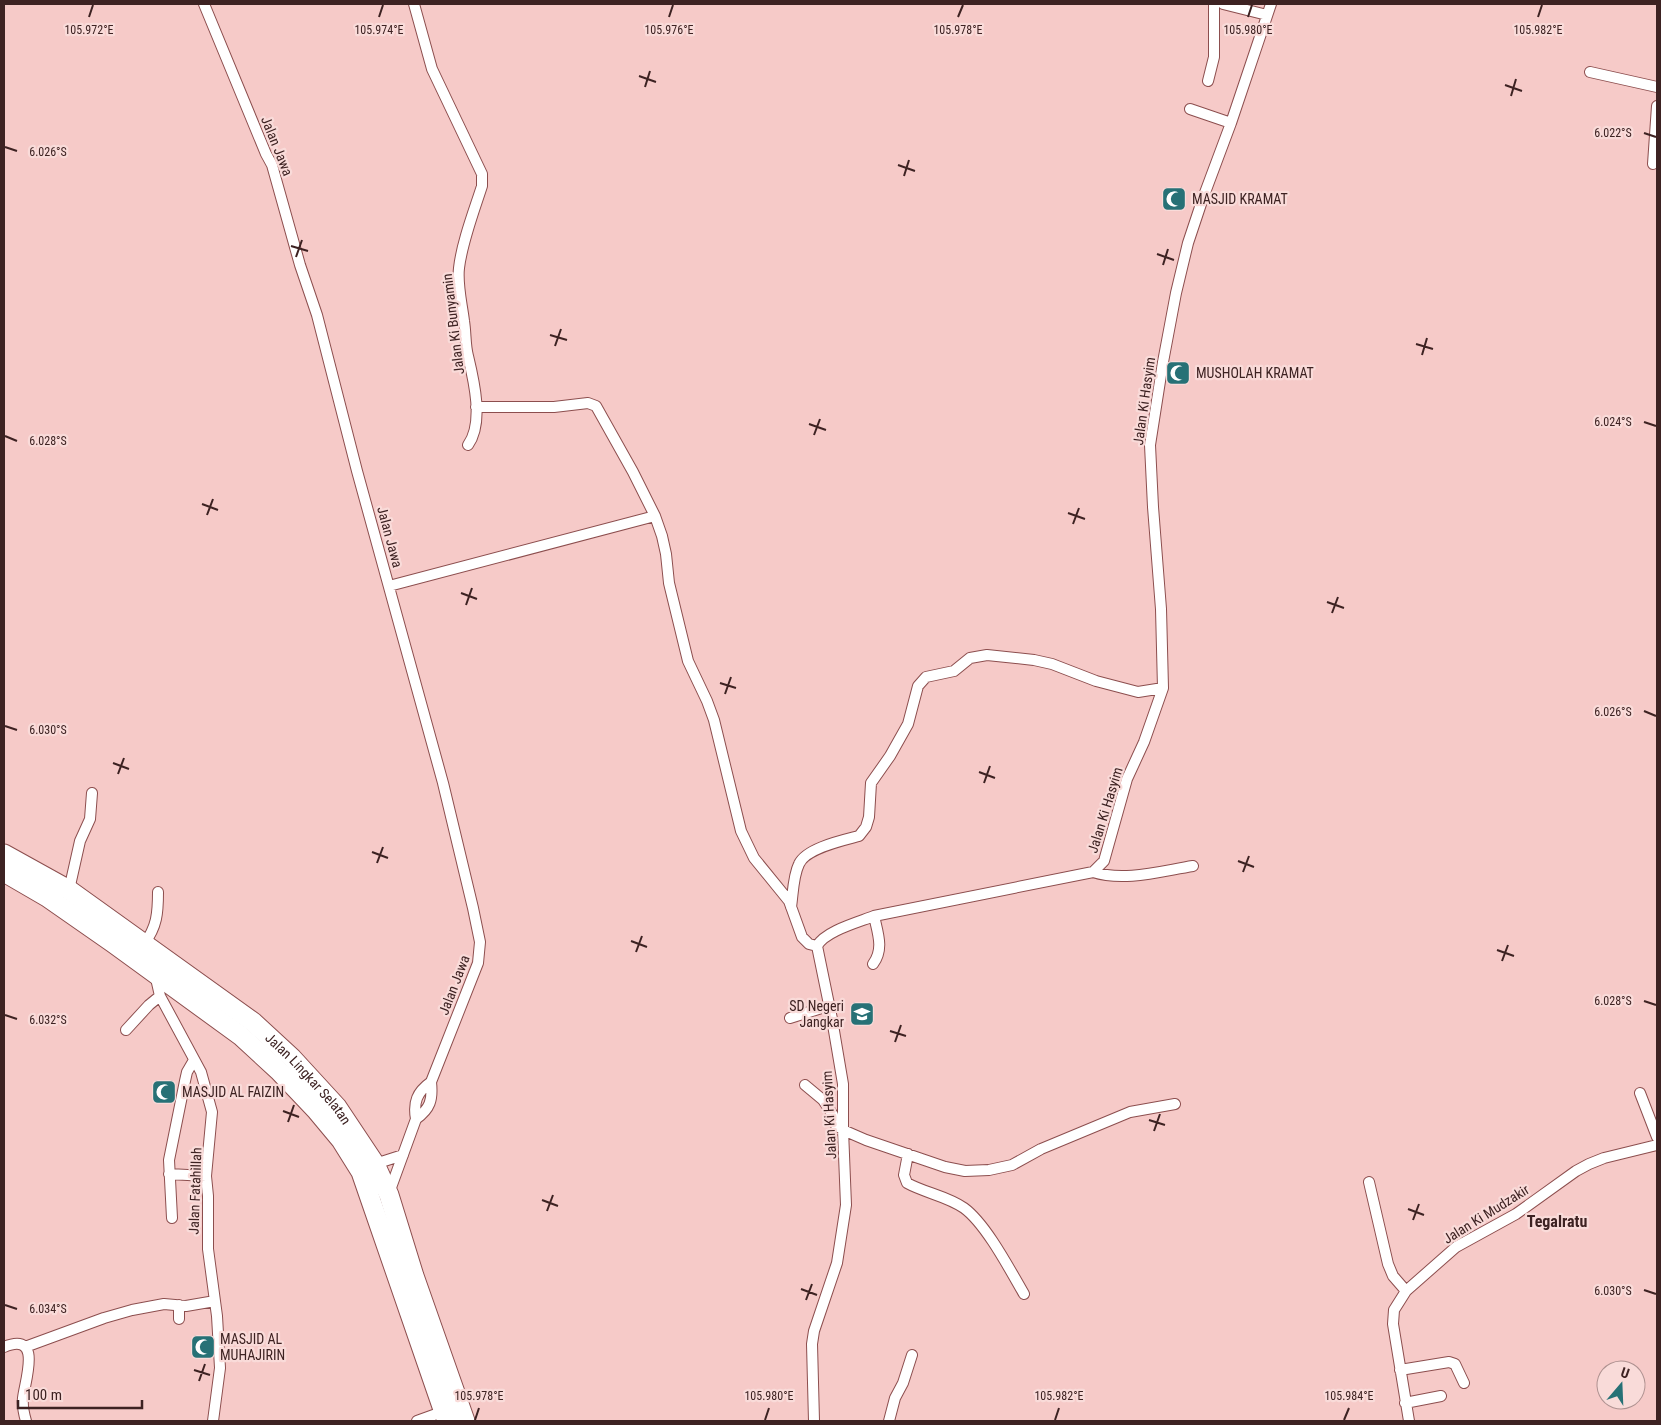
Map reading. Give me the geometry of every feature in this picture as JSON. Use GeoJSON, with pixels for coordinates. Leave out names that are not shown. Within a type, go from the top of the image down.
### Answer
{"type":"FeatureCollection","features":[{"type":"Feature","properties":{"kind":"highway","name":"Jalan Lingkar Selatan"},"geometry":{"type":"LineString","coordinates":[[4,854],[69,890],[259,1028],[292,1058],[337,1107],[444,1416]]}},
{"type":"Feature","properties":{"kind":"highway","name":"Jalan Lingkar Selatan"},"geometry":{"type":"LineString","coordinates":[[4,872],[47,897],[241,1036],[279,1071],[316,1110],[346,1134],[375,1164],[389,1194],[417,1285],[465,1421]]}},
{"type":"Feature","properties":{"kind":"street","name":"Jalan Jawa"},"geometry":{"type":"LineString","coordinates":[[204,4],[272,165],[300,265],[317,315],[357,471],[446,792],[465,869],[480,942],[478,963],[431,1082],[432,1092],[426,1112],[416,1119],[389,1194]]}},
{"type":"Feature","properties":{"kind":"street","name":"Jalan Ki Bunyamin"},"geometry":{"type":"LineString","coordinates":[[414,4],[432,69],[482,174],[482,186],[460,261],[459,274],[476,407],[474,438],[468,446]]}},
{"type":"Feature","properties":{"kind":"street"},"geometry":{"type":"LineString","coordinates":[[1208,81],[1214,57],[1214,4]]}},
{"type":"Feature","properties":{"kind":"street"},"geometry":{"type":"LineString","coordinates":[[1223,4],[1267,15]]}},
{"type":"Feature","properties":{"kind":"street","name":"Jalan Ki Hasyim"},"geometry":{"type":"LineString","coordinates":[[814,1421],[812,1344],[814,1331],[837,1263],[846,1204],[843,1084],[817,946],[825,937],[851,924],[874,916],[1093,872],[1104,861],[1127,779],[1144,742],[1163,688],[1161,609],[1150,445],[1176,292],[1188,243],[1271,4]]}},
{"type":"Feature","properties":{"kind":"street"},"geometry":{"type":"LineString","coordinates":[[1590,72],[1657,87]]}},
{"type":"Feature","properties":{"kind":"street"},"geometry":{"type":"LineString","coordinates":[[1653,164],[1657,106]]}},
{"type":"Feature","properties":{"kind":"street"},"geometry":{"type":"LineString","coordinates":[[1190,109],[1231,123]]}},
{"type":"Feature","properties":{"kind":"street"},"geometry":{"type":"LineString","coordinates":[[476,407],[554,407],[593,403],[596,406],[655,516],[664,545],[669,583],[688,661],[714,720],[742,831],[754,858],[784,894],[802,937],[809,944],[817,946]]}},
{"type":"Feature","properties":{"kind":"street"},"geometry":{"type":"LineString","coordinates":[[389,586],[655,516]]}},
{"type":"Feature","properties":{"kind":"street"},"geometry":{"type":"LineString","coordinates":[[791,907],[797,871],[802,859],[822,846],[859,836],[864,832],[869,816],[871,784],[908,724],[918,686],[926,677],[954,671],[970,658],[987,655],[1052,664],[1096,680],[1138,692],[1163,688]]}},
{"type":"Feature","properties":{"kind":"street"},"geometry":{"type":"LineString","coordinates":[[69,890],[80,841],[90,819],[92,792]]}},
{"type":"Feature","properties":{"kind":"street"},"geometry":{"type":"LineString","coordinates":[[1093,872],[1102,875],[1128,875],[1192,866]]}},
{"type":"Feature","properties":{"kind":"street"},"geometry":{"type":"LineString","coordinates":[[144,944],[154,928],[158,892]]}},
{"type":"Feature","properties":{"kind":"street"},"geometry":{"type":"LineString","coordinates":[[873,964],[879,957],[880,948],[874,916]]}},
{"type":"Feature","properties":{"kind":"street","name":"Jalan Fatahillah"},"geometry":{"type":"LineString","coordinates":[[154,973],[160,996],[201,1072],[212,1112],[206,1176],[208,1249],[218,1322],[220,1368],[213,1421]]}},
{"type":"Feature","properties":{"kind":"street"},"geometry":{"type":"LineString","coordinates":[[126,1030],[160,996]]}},
{"type":"Feature","properties":{"kind":"street"},"geometry":{"type":"LineString","coordinates":[[790,1018],[828,1006]]}},
{"type":"Feature","properties":{"kind":"street"},"geometry":{"type":"LineString","coordinates":[[172,1218],[169,1160],[187,1072],[194,1060]]}},
{"type":"Feature","properties":{"kind":"street"},"geometry":{"type":"LineString","coordinates":[[805,1085],[823,1100],[833,1115],[835,1124],[843,1130],[908,1154],[960,1170],[977,1171],[999,1169],[1012,1165],[1041,1149],[1130,1112],[1175,1104]]}},
{"type":"Feature","properties":{"kind":"street"},"geometry":{"type":"LineString","coordinates":[[1640,1093],[1657,1137]]}},
{"type":"Feature","properties":{"kind":"street","name":"Jalan Ki Mudzakir"},"geometry":{"type":"LineString","coordinates":[[1409,1421],[1393,1317],[1397,1304],[1406,1291],[1456,1247],[1516,1214],[1576,1171],[1604,1158],[1657,1145]]}},
{"type":"Feature","properties":{"kind":"street"},"geometry":{"type":"LineString","coordinates":[[908,1154],[904,1175],[907,1183],[954,1202],[969,1212],[999,1251],[1024,1294]]}},
{"type":"Feature","properties":{"kind":"street"},"geometry":{"type":"LineString","coordinates":[[375,1164],[403,1155]]}},
{"type":"Feature","properties":{"kind":"street"},"geometry":{"type":"LineString","coordinates":[[169,1174],[206,1176]]}},
{"type":"Feature","properties":{"kind":"street"},"geometry":{"type":"LineString","coordinates":[[1369,1182],[1388,1264],[1393,1276],[1406,1291]]}},
{"type":"Feature","properties":{"kind":"street"},"geometry":{"type":"LineString","coordinates":[[25,1347],[104,1318],[123,1313],[164,1304],[186,1306],[214,1301]]}},
{"type":"Feature","properties":{"kind":"street"},"geometry":{"type":"LineString","coordinates":[[179,1305],[179,1319]]}},
{"type":"Feature","properties":{"kind":"street"},"geometry":{"type":"LineString","coordinates":[[4,1347],[18,1343],[25,1347],[29,1359],[23,1396],[26,1421]]}},
{"type":"Feature","properties":{"kind":"street"},"geometry":{"type":"LineString","coordinates":[[890,1421],[895,1398],[903,1383],[912,1355]]}},
{"type":"Feature","properties":{"kind":"street"},"geometry":{"type":"LineString","coordinates":[[1400,1370],[1449,1362],[1455,1364],[1464,1383]]}},
{"type":"Feature","properties":{"kind":"street"},"geometry":{"type":"LineString","coordinates":[[1405,1403],[1441,1396]]}},
{"type":"Feature","properties":{"kind":"street"},"geometry":{"type":"LineString","coordinates":[[418,1421],[444,1416]]}},
{"type":"Feature","properties":{"kind":"place","name":"MASJID KRAMAT"},"geometry":{"type":"Point","coordinates":[1174,199]}},
{"type":"Feature","properties":{"kind":"place","name":"MUSHOLAH KRAMAT"},"geometry":{"type":"Point","coordinates":[1178,373]}},
{"type":"Feature","properties":{"kind":"place","name":"SD Negeri Jangkar"},"geometry":{"type":"Point","coordinates":[862,1014]}},
{"type":"Feature","properties":{"kind":"place","name":"MASJID AL FAIZIN"},"geometry":{"type":"Point","coordinates":[164,1092]}},
{"type":"Feature","properties":{"kind":"place","name":"MASJID AL MUHAJIRIN"},"geometry":{"type":"Point","coordinates":[203,1347]}},
{"type":"Feature","properties":{"kind":"district","name":"Tegalratu"},"geometry":{"type":"Point","coordinates":[1557,1221]}}]}
